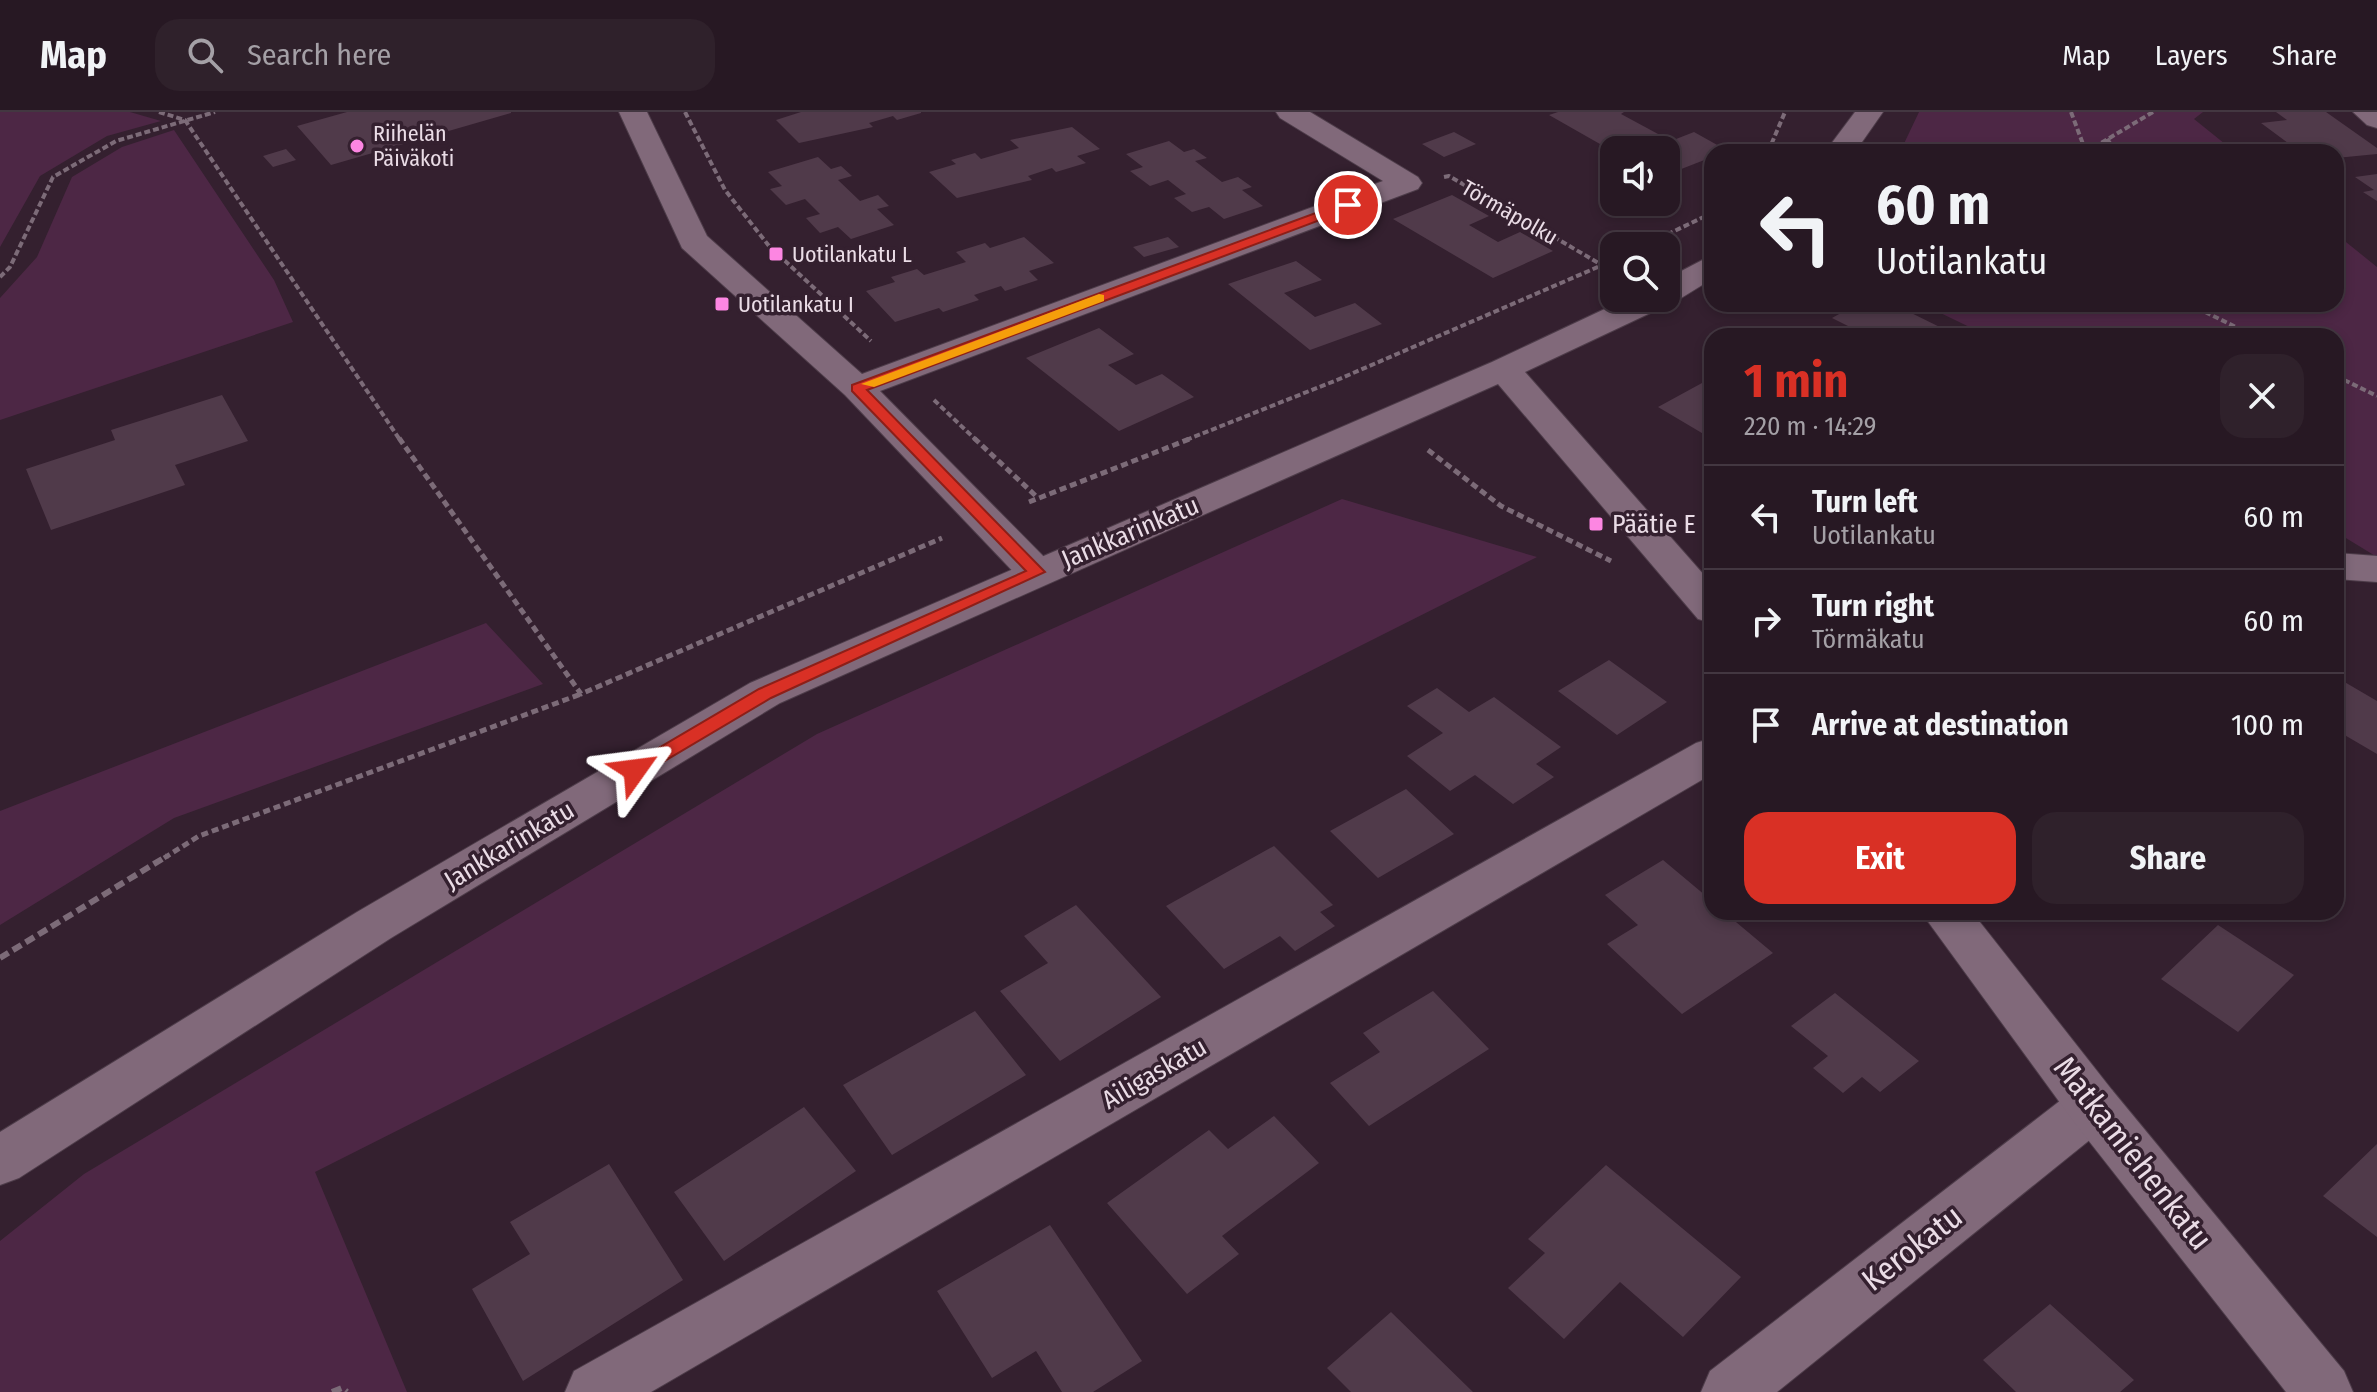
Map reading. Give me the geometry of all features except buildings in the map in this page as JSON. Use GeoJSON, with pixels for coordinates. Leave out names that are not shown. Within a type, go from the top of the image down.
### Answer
{"type":"FeatureCollection","features":[{"type":"Feature","properties":{"kind":"street"},"geometry":{"type":"LineString","coordinates":[[633,112],[693,241],[857,388],[1036,572]]}},
{"type":"Feature","properties":{"kind":"street"},"geometry":{"type":"LineString","coordinates":[[1290,112],[1407,183]]}},
{"type":"Feature","properties":{"kind":"street"},"geometry":{"type":"LineString","coordinates":[[1846,144],[1869,112]]}},
{"type":"Feature","properties":{"kind":"street"},"geometry":{"type":"LineString","coordinates":[[2367,112],[2377,119]]}},
{"type":"Feature","properties":{"kind":"street"},"geometry":{"type":"LineString","coordinates":[[857,388],[1407,183]]}},
{"type":"Feature","properties":{"kind":"street"},"geometry":{"type":"LineString","coordinates":[[1680,284],[1704,270]]}},
{"type":"Feature","properties":{"kind":"street","name":"Jankkarinkatu"},"geometry":{"type":"LineString","coordinates":[[0,1161],[374,925],[765,693],[1504,369],[1625,312]]}},
{"type":"Feature","properties":{"kind":"street"},"geometry":{"type":"LineString","coordinates":[[1504,369],[1704,601]]}},
{"type":"Feature","properties":{"kind":"street"},"geometry":{"type":"LineString","coordinates":[[2344,567],[2377,569]]}},
{"type":"Feature","properties":{"kind":"street","name":"Ailigaskatu"},"geometry":{"type":"LineString","coordinates":[[595,1392],[1704,759]]}},
{"type":"Feature","properties":{"kind":"street","name":"Matkamiehenkatu"},"geometry":{"type":"LineString","coordinates":[[1951,920],[2093,1106],[2323,1392]]}},
{"type":"Feature","properties":{"kind":"street","name":"Kerokatu"},"geometry":{"type":"LineString","coordinates":[[1731,1392],[2093,1106]]}},
{"type":"Feature","properties":{"kind":"path"},"geometry":{"type":"LineString","coordinates":[[159,112],[185,120],[460,528],[581,694]]}},
{"type":"Feature","properties":{"kind":"path"},"geometry":{"type":"LineString","coordinates":[[0,277],[10,267],[53,177],[116,141],[215,112]]}},
{"type":"Feature","properties":{"kind":"path"},"geometry":{"type":"LineString","coordinates":[[685,112],[725,190],[769,246],[1038,498]]}},
{"type":"Feature","properties":{"kind":"path"},"geometry":{"type":"LineString","coordinates":[[1771,144],[1785,112]]}},
{"type":"Feature","properties":{"kind":"path"},"geometry":{"type":"LineString","coordinates":[[2071,112],[2083,144]]}},
{"type":"Feature","properties":{"kind":"path"},"geometry":{"type":"LineString","coordinates":[[2099,144],[2153,112]]}},
{"type":"Feature","properties":{"kind":"path"},"geometry":{"type":"LineString","coordinates":[[2107,139],[2110,144]]}},
{"type":"Feature","properties":{"kind":"path","name":"Törmäpolku"},"geometry":{"type":"LineString","coordinates":[[1407,183],[1449,176],[1600,265]]}},
{"type":"Feature","properties":{"kind":"path"},"geometry":{"type":"LineString","coordinates":[[1672,232],[1704,217]]}},
{"type":"Feature","properties":{"kind":"path"},"geometry":{"type":"LineString","coordinates":[[0,958],[199,836],[581,694],[950,534],[990,523],[1038,498],[1337,380],[1600,267]]}},
{"type":"Feature","properties":{"kind":"path"},"geometry":{"type":"LineString","coordinates":[[2205,312],[2238,328]]}},
{"type":"Feature","properties":{"kind":"path"},"geometry":{"type":"LineString","coordinates":[[2344,380],[2377,396]]}},
{"type":"Feature","properties":{"kind":"path"},"geometry":{"type":"LineString","coordinates":[[1428,450],[1501,506],[1620,565]]}},
{"type":"Feature","properties":{"kind":"path"},"geometry":{"type":"LineString","coordinates":[[332,1392],[342,1388],[347,1392]]}},
{"type":"Feature","properties":{"kind":"shaded area"},"geometry":{"type":"Polygon","coordinates":[[[0,112],[130,112],[161,121],[107,136],[40,176],[0,247],[0,112]]]}},
{"type":"Feature","properties":{"kind":"shaded area"},"geometry":{"type":"Polygon","coordinates":[[[1919,112],[2203,112],[2194,119],[2225,144],[1904,144],[1919,112]]]}},
{"type":"Feature","properties":{"kind":"shaded area"},"geometry":{"type":"Polygon","coordinates":[[[174,130],[274,280],[293,322],[0,420],[0,298],[37,257],[72,177],[122,147],[174,130]]]}},
{"type":"Feature","properties":{"kind":"shaded area"},"geometry":{"type":"Polygon","coordinates":[[[2344,240],[2377,267],[2377,557],[2344,537],[2344,328],[1972,328],[1938,312],[2344,312],[2344,240]]]}},
{"type":"Feature","properties":{"kind":"shaded area"},"geometry":{"type":"Polygon","coordinates":[[[1342,499],[1537,557],[315,1172],[407,1392],[0,1392],[0,1241],[84,1174],[817,734],[1342,499]]]}},
{"type":"Feature","properties":{"kind":"shaded area"},"geometry":{"type":"Polygon","coordinates":[[[486,623],[543,684],[174,818],[0,925],[0,811],[486,623]]]}},
{"type":"Feature","properties":{"kind":"slow traffic"},"geometry":{"type":"LineString","coordinates":[[869,384],[1099,298]]}},
{"type":"Feature","properties":{"kind":"place","name":"Riihelän Päiväkoti"},"geometry":{"type":"Point","coordinates":[357,146]}},
{"type":"Feature","properties":{"kind":"place","name":"Uotilankatu L"},"geometry":{"type":"Point","coordinates":[776,254]}},
{"type":"Feature","properties":{"kind":"place","name":"Uotilankatu I"},"geometry":{"type":"Point","coordinates":[722,304]}},
{"type":"Feature","properties":{"kind":"place","name":"Päätie E"},"geometry":{"type":"Point","coordinates":[1596,524]}},
{"type":"Feature","properties":{"kind":"route"},"geometry":{"type":"LineString","coordinates":[[635,770],[765,693],[1036,572],[857,388],[1348,205]]}}]}
